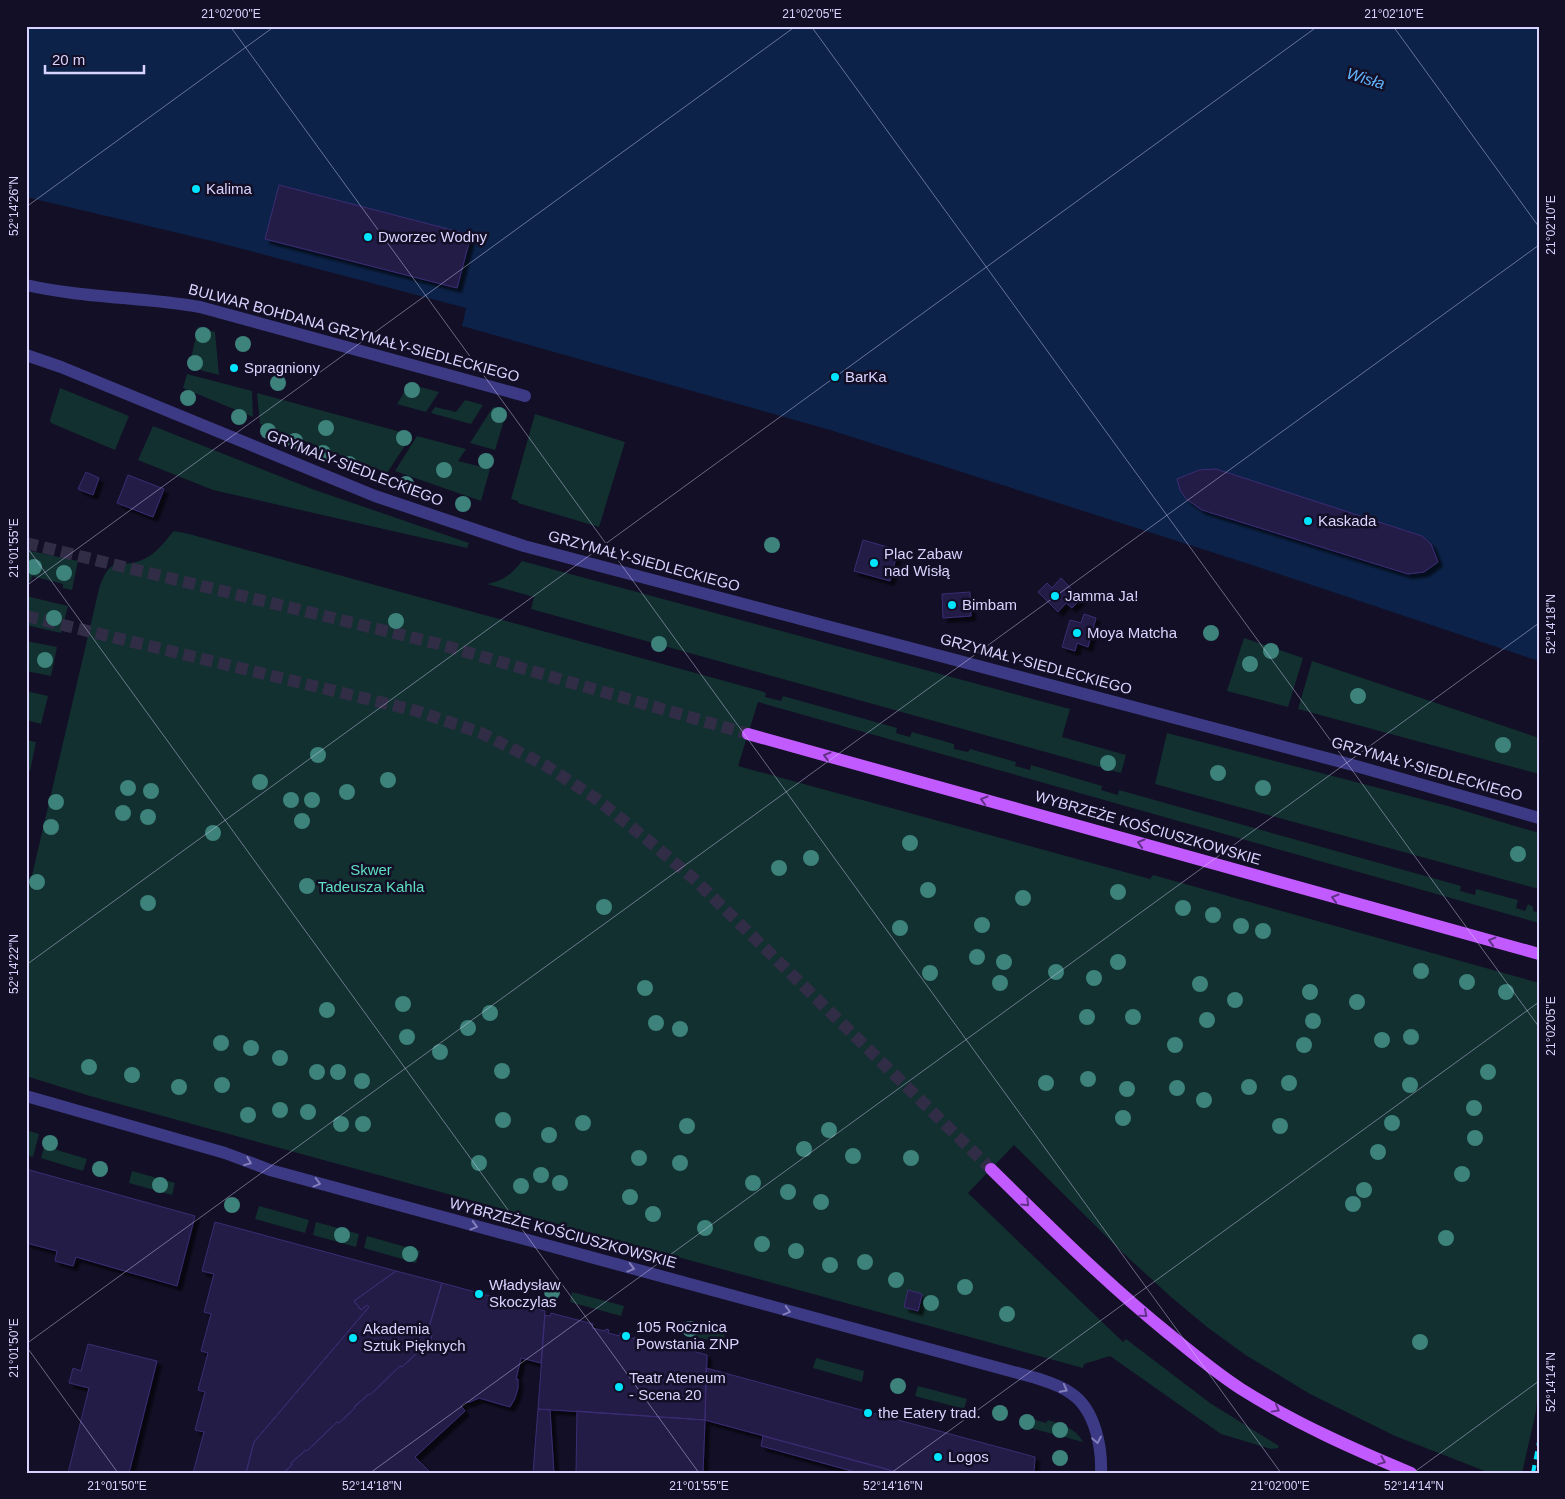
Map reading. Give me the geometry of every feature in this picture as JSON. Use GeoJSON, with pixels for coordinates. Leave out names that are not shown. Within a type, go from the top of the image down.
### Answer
{"type":"FeatureCollection","features":[{"type":"Feature","properties":{"kind":"main road","name":"WYBRZEŻE KOŚCIUSZKOWSKIE"},"geometry":{"type":"LineString","coordinates":[[748,734],[1539,954]]}},
{"type":"Feature","properties":{"kind":"main road"},"geometry":{"type":"LineString","coordinates":[[991,1169],[1093,1269],[1191,1353],[1240,1389],[1278,1411],[1352,1448],[1411,1473]]}},
{"type":"Feature","properties":{"kind":"street","name":"BULWAR BOHDANA GRZYMAŁY-SIEDLECKIEGO"},"geometry":{"type":"LineString","coordinates":[[26,284],[58,292],[174,302],[200,307],[526,396]]}},
{"type":"Feature","properties":{"kind":"street","name":"GRYMALY-SIEDLECKIEGO"},"geometry":{"type":"LineString","coordinates":[[26,355],[61,367],[376,496],[524,546]]}},
{"type":"Feature","properties":{"kind":"street","name":"GRZYMAŁY-SIEDLECKIEGO"},"geometry":{"type":"LineString","coordinates":[[524,546],[1349,764],[1539,818]]}},
{"type":"Feature","properties":{"kind":"street","name":"WYBRZEŻE KOŚCIUSZKOWSKIE"},"geometry":{"type":"LineString","coordinates":[[26,1096],[225,1153],[270,1170],[1056,1385],[1073,1394],[1087,1409],[1096,1433],[1101,1473]]}},
{"type":"Feature","properties":{"kind":"green space"},"geometry":{"type":"Polygon","coordinates":[[[198,327],[215,332],[219,375],[189,367],[198,327]]]}},
{"type":"Feature","properties":{"kind":"green space"},"geometry":{"type":"Polygon","coordinates":[[[187,374],[252,391],[253,417],[183,388],[187,374]]]}},
{"type":"Feature","properties":{"kind":"green space"},"geometry":{"type":"Polygon","coordinates":[[[409,384],[439,392],[426,412],[397,404],[409,384]]]}},
{"type":"Feature","properties":{"kind":"green space"},"geometry":{"type":"Polygon","coordinates":[[[60,388],[129,416],[115,450],[51,423],[50,420],[60,388]]]}},
{"type":"Feature","properties":{"kind":"green space"},"geometry":{"type":"Polygon","coordinates":[[[257,393],[412,435],[387,473],[260,424],[257,393]]]}},
{"type":"Feature","properties":{"kind":"green space"},"geometry":{"type":"Polygon","coordinates":[[[465,400],[483,405],[471,424],[431,413],[435,407],[456,412],[465,400]]]}},
{"type":"Feature","properties":{"kind":"green space"},"geometry":{"type":"Polygon","coordinates":[[[493,407],[507,411],[495,450],[470,443],[493,407]]]}},
{"type":"Feature","properties":{"kind":"green space"},"geometry":{"type":"Polygon","coordinates":[[[535,414],[625,442],[599,527],[518,503],[518,501],[511,499],[535,414]]]}},
{"type":"Feature","properties":{"kind":"green space"},"geometry":{"type":"Polygon","coordinates":[[[153,426],[312,489],[469,543],[467,548],[213,490],[138,460],[153,426]]]}},
{"type":"Feature","properties":{"kind":"green space"},"geometry":{"type":"Polygon","coordinates":[[[417,436],[466,449],[458,461],[490,469],[481,501],[395,471],[417,436]]]}},
{"type":"Feature","properties":{"kind":"green space","name":"Skwer Tadeusza Kahla"},"geometry":{"type":"Polygon","coordinates":[[[174,531],[761,691],[766,693],[765,697],[781,701],[783,696],[897,728],[896,733],[910,737],[912,732],[954,744],[954,749],[968,752],[970,749],[1016,762],[1015,766],[1030,770],[1031,765],[1102,786],[1101,790],[1118,795],[1119,790],[1461,886],[1460,891],[1475,895],[1476,889],[1518,900],[1516,908],[1525,911],[1528,904],[1533,907],[1533,911],[1539,913],[1539,923],[758,702],[738,766],[1150,879],[1153,875],[1539,983],[1539,1372],[1536,1411],[1522,1473],[1490,1473],[1395,1436],[1310,1394],[1247,1356],[1207,1327],[1171,1297],[1123,1253],[1014,1145],[968,1193],[1123,1342],[1126,1339],[1210,1403],[1279,1446],[1278,1448],[1271,1449],[1221,1434],[1110,1356],[1084,1364],[1083,1368],[90,1096],[26,1076],[26,901],[99,589],[104,577],[112,566],[135,562],[153,554],[174,531]]]}},
{"type":"Feature","properties":{"kind":"green space"},"geometry":{"type":"Polygon","coordinates":[[[26,550],[78,561],[72,590],[63,588],[63,584],[32,576],[31,581],[26,580],[26,550]]]}},
{"type":"Feature","properties":{"kind":"green space"},"geometry":{"type":"Polygon","coordinates":[[[522,561],[1070,709],[1062,737],[1126,755],[1121,773],[531,609],[534,597],[487,584],[507,576],[522,561]]]}},
{"type":"Feature","properties":{"kind":"green space"},"geometry":{"type":"Polygon","coordinates":[[[26,596],[68,606],[61,633],[26,625],[26,596]]]}},
{"type":"Feature","properties":{"kind":"green space"},"geometry":{"type":"Polygon","coordinates":[[[1244,638],[1303,658],[1288,707],[1227,691],[1244,638]]]}},
{"type":"Feature","properties":{"kind":"green space"},"geometry":{"type":"Polygon","coordinates":[[[26,641],[57,647],[51,676],[26,671],[26,641]]]}},
{"type":"Feature","properties":{"kind":"green space"},"geometry":{"type":"Polygon","coordinates":[[[1312,661],[1539,738],[1539,774],[1298,709],[1312,661]]]}},
{"type":"Feature","properties":{"kind":"green space"},"geometry":{"type":"Polygon","coordinates":[[[26,691],[48,696],[41,724],[26,720],[26,691]]]}},
{"type":"Feature","properties":{"kind":"green space"},"geometry":{"type":"Polygon","coordinates":[[[1167,733],[1448,806],[1539,833],[1539,889],[1155,784],[1167,733]]]}},
{"type":"Feature","properties":{"kind":"green space"},"geometry":{"type":"Polygon","coordinates":[[[26,740],[36,742],[30,771],[26,770],[26,740]]]}},
{"type":"Feature","properties":{"kind":"green space"},"geometry":{"type":"Polygon","coordinates":[[[26,1130],[39,1134],[33,1157],[26,1155],[26,1130]]]}},
{"type":"Feature","properties":{"kind":"green space"},"geometry":{"type":"Polygon","coordinates":[[[47,1136],[51,1137],[57,1150],[87,1159],[83,1171],[41,1158],[47,1136]]]}},
{"type":"Feature","properties":{"kind":"green space"},"geometry":{"type":"Polygon","coordinates":[[[132,1171],[175,1183],[172,1195],[129,1183],[132,1171]]]}},
{"type":"Feature","properties":{"kind":"green space"},"geometry":{"type":"Polygon","coordinates":[[[259,1206],[309,1220],[305,1233],[255,1219],[259,1206]]]}},
{"type":"Feature","properties":{"kind":"green space"},"geometry":{"type":"Polygon","coordinates":[[[316,1222],[359,1234],[356,1247],[313,1235],[316,1222]]]}},
{"type":"Feature","properties":{"kind":"green space"},"geometry":{"type":"Polygon","coordinates":[[[367,1236],[420,1251],[416,1263],[364,1248],[367,1236]]]}},
{"type":"Feature","properties":{"kind":"green space"},"geometry":{"type":"Polygon","coordinates":[[[572,1292],[624,1306],[621,1316],[570,1302],[572,1292]]]}},
{"type":"Feature","properties":{"kind":"green space"},"geometry":{"type":"Polygon","coordinates":[[[683,1322],[725,1334],[722,1344],[679,1332],[683,1322]]]}},
{"type":"Feature","properties":{"kind":"green space"},"geometry":{"type":"Polygon","coordinates":[[[816,1358],[864,1371],[862,1382],[813,1368],[816,1358]]]}},
{"type":"Feature","properties":{"kind":"green space"},"geometry":{"type":"Polygon","coordinates":[[[918,1386],[967,1399],[964,1409],[915,1396],[918,1386]]]}},
{"type":"Feature","properties":{"kind":"green space"},"geometry":{"type":"Polygon","coordinates":[[[1022,1416],[1046,1423],[1048,1420],[1063,1425],[1077,1433],[1083,1442],[1019,1425],[1022,1416]]]}},
{"type":"Feature","properties":{"kind":"water","name":"Wisła"},"geometry":{"type":"Polygon","coordinates":[[[26,26],[1539,26],[1539,661],[1249,564],[830,430],[462,326],[466,308],[212,241],[26,197],[26,26]]]}},
{"type":"Feature","properties":{"kind":"building","name":"Dworzec Wodny"},"geometry":{"type":"Polygon","coordinates":[[[279,185],[471,235],[457,288],[265,239],[279,185]]]}},
{"type":"Feature","properties":{"kind":"building","name":"Kaskada"},"geometry":{"type":"Polygon","coordinates":[[[1216,469],[1422,536],[1431,544],[1438,562],[1424,572],[1408,574],[1202,510],[1186,499],[1180,490],[1177,479],[1199,470],[1216,469]]]}},
{"type":"Feature","properties":{"kind":"building"},"geometry":{"type":"Polygon","coordinates":[[[86,472],[99,478],[93,495],[78,489],[86,472]]]}},
{"type":"Feature","properties":{"kind":"building"},"geometry":{"type":"Polygon","coordinates":[[[128,475],[164,489],[153,517],[117,503],[128,475]]]}},
{"type":"Feature","properties":{"kind":"building"},"geometry":{"type":"Polygon","coordinates":[[[863,540],[898,550],[890,581],[854,571],[863,540]]]}},
{"type":"Feature","properties":{"kind":"building"},"geometry":{"type":"Polygon","coordinates":[[[1061,578],[1081,599],[1072,608],[1066,603],[1058,612],[1038,592],[1047,583],[1052,588],[1061,578]]]}},
{"type":"Feature","properties":{"kind":"building"},"geometry":{"type":"Polygon","coordinates":[[[970,592],[971,616],[943,618],[942,594],[970,592]]]}},
{"type":"Feature","properties":{"kind":"building"},"geometry":{"type":"Polygon","coordinates":[[[1084,614],[1096,618],[1088,647],[1077,643],[1075,651],[1062,647],[1070,620],[1081,623],[1084,614]]]}},
{"type":"Feature","properties":{"kind":"building"},"geometry":{"type":"Polygon","coordinates":[[[26,1169],[195,1216],[177,1286],[76,1257],[73,1266],[55,1261],[57,1251],[26,1243],[26,1169]]]}},
{"type":"Feature","properties":{"kind":"building"},"geometry":{"type":"Polygon","coordinates":[[[215,1222],[396,1271],[354,1301],[361,1310],[367,1305],[369,1307],[254,1442],[246,1473],[193,1473],[204,1432],[195,1430],[205,1392],[198,1390],[208,1353],[201,1351],[211,1314],[204,1312],[214,1274],[202,1271],[215,1222]]]}},
{"type":"Feature","properties":{"kind":"building"},"geometry":{"type":"Polygon","coordinates":[[[396,1271],[442,1283],[427,1334],[432,1335],[430,1343],[428,1341],[417,1350],[418,1352],[402,1367],[400,1366],[339,1423],[337,1422],[307,1451],[291,1463],[292,1465],[283,1473],[246,1473],[254,1442],[369,1307],[367,1305],[361,1310],[354,1301],[396,1271]]]}},
{"type":"Feature","properties":{"kind":"building"},"geometry":{"type":"Polygon","coordinates":[[[442,1283],[545,1311],[541,1363],[521,1358],[516,1379],[518,1379],[518,1388],[510,1407],[479,1398],[465,1402],[461,1406],[465,1411],[415,1457],[431,1473],[283,1473],[292,1465],[291,1463],[307,1451],[337,1422],[339,1423],[400,1366],[402,1367],[418,1352],[417,1350],[428,1341],[430,1343],[432,1335],[427,1334],[442,1283]]]}},
{"type":"Feature","properties":{"kind":"building"},"geometry":{"type":"Polygon","coordinates":[[[908,1290],[922,1294],[918,1311],[904,1307],[908,1290]]]}},
{"type":"Feature","properties":{"kind":"building"},"geometry":{"type":"Polygon","coordinates":[[[551,1313],[593,1324],[592,1328],[605,1331],[606,1329],[609,1330],[608,1333],[620,1336],[620,1333],[623,1336],[634,1339],[634,1337],[638,1338],[637,1340],[653,1342],[652,1344],[662,1347],[665,1343],[707,1355],[705,1420],[538,1409],[545,1315],[550,1316],[551,1313]]]}},
{"type":"Feature","properties":{"kind":"building"},"geometry":{"type":"Polygon","coordinates":[[[88,1344],[157,1361],[129,1473],[68,1473],[89,1388],[69,1383],[73,1368],[81,1371],[88,1344]]]}},
{"type":"Feature","properties":{"kind":"building"},"geometry":{"type":"Polygon","coordinates":[[[706,1368],[1035,1457],[1034,1473],[900,1473],[705,1420],[706,1368]]]}},
{"type":"Feature","properties":{"kind":"building"},"geometry":{"type":"Polygon","coordinates":[[[538,1409],[550,1410],[554,1473],[533,1473],[538,1409]]]}},
{"type":"Feature","properties":{"kind":"building"},"geometry":{"type":"Polygon","coordinates":[[[577,1411],[705,1420],[703,1473],[576,1473],[577,1411]]]}},
{"type":"Feature","properties":{"kind":"building"},"geometry":{"type":"Polygon","coordinates":[[[763,1436],[900,1473],[859,1473],[761,1446],[763,1436]]]}},
{"type":"Feature","properties":{"kind":"tunnel"},"geometry":{"type":"LineString","coordinates":[[26,543],[439,644],[748,734]]}},
{"type":"Feature","properties":{"kind":"tunnel"},"geometry":{"type":"LineString","coordinates":[[26,616],[417,711],[481,733],[545,765],[595,798],[693,878],[991,1169]]}},
{"type":"Feature","properties":{"kind":"railway"},"geometry":{"type":"LineString","coordinates":[[1533,1473],[1539,1442]]}},
{"type":"Feature","properties":{"kind":"place","name":"Kalima"},"geometry":{"type":"Point","coordinates":[196,189]}},
{"type":"Feature","properties":{"kind":"place","name":"Dworzec Wodny"},"geometry":{"type":"Point","coordinates":[368,237]}},
{"type":"Feature","properties":{"kind":"place","name":"Spragniony"},"geometry":{"type":"Point","coordinates":[234,368]}},
{"type":"Feature","properties":{"kind":"place","name":"BarKa"},"geometry":{"type":"Point","coordinates":[835,377]}},
{"type":"Feature","properties":{"kind":"place","name":"Kaskada"},"geometry":{"type":"Point","coordinates":[1308,521]}},
{"type":"Feature","properties":{"kind":"place","name":"Plac Zabaw nad Wisłą"},"geometry":{"type":"Point","coordinates":[874,563]}},
{"type":"Feature","properties":{"kind":"place","name":"Jamma Ja!"},"geometry":{"type":"Point","coordinates":[1055,596]}},
{"type":"Feature","properties":{"kind":"place","name":"Bimbam"},"geometry":{"type":"Point","coordinates":[952,605]}},
{"type":"Feature","properties":{"kind":"place","name":"Moya Matcha"},"geometry":{"type":"Point","coordinates":[1077,633]}},
{"type":"Feature","properties":{"kind":"place","name":"Władysław Skoczylas"},"geometry":{"type":"Point","coordinates":[479,1294]}},
{"type":"Feature","properties":{"kind":"place","name":"105 Rocznica Powstania ZNP"},"geometry":{"type":"Point","coordinates":[626,1336]}},
{"type":"Feature","properties":{"kind":"place","name":"Akademia Sztuk Pięknych"},"geometry":{"type":"Point","coordinates":[353,1338]}},
{"type":"Feature","properties":{"kind":"place","name":"Teatr Ateneum - Scena 20"},"geometry":{"type":"Point","coordinates":[619,1387]}},
{"type":"Feature","properties":{"kind":"place","name":"the Eatery trad."},"geometry":{"type":"Point","coordinates":[868,1413]}},
{"type":"Feature","properties":{"kind":"place","name":"Logos"},"geometry":{"type":"Point","coordinates":[938,1457]}}]}
